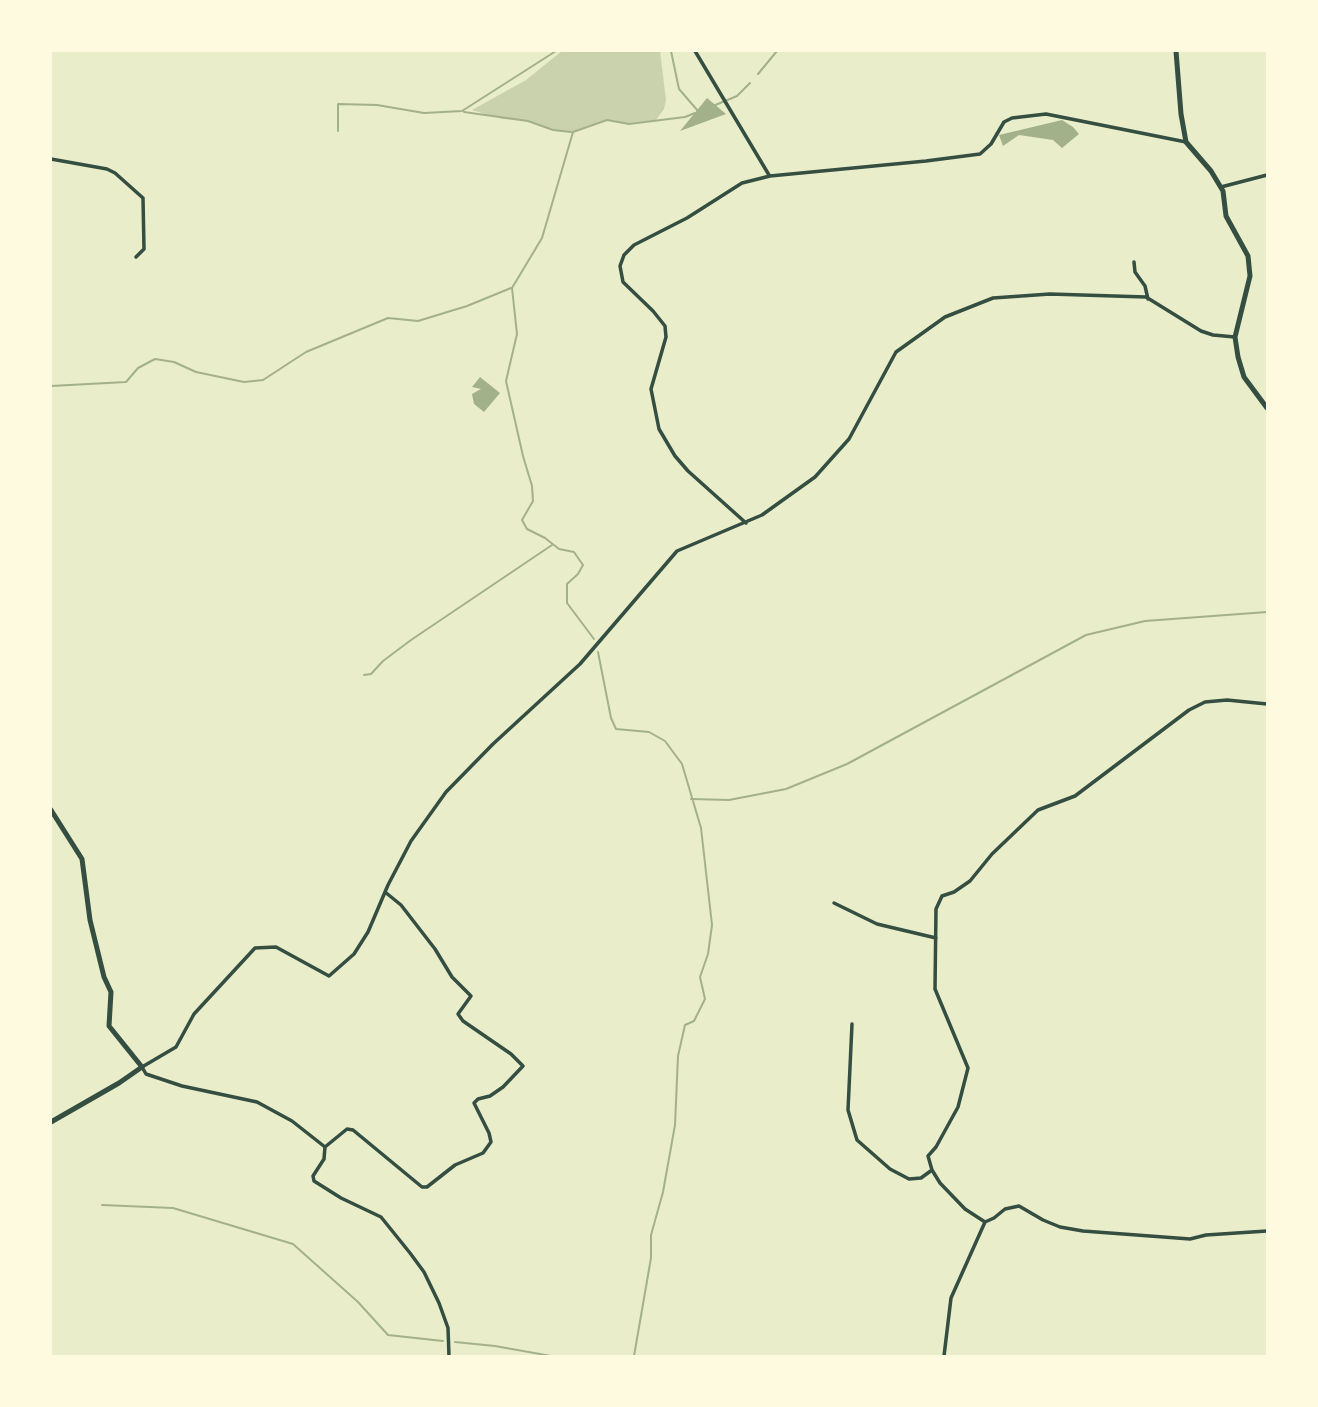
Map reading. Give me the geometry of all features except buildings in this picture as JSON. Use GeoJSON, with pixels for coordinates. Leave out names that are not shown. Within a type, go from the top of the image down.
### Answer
{"type":"FeatureCollection","features":[{"type":"Feature","properties":{"kind":"main road"},"geometry":{"type":"LineString","coordinates":[[1176,51],[1186,142],[1221,187],[1227,216],[1248,257],[1250,276],[1234,337],[1244,377],[1267,408]]}},
{"type":"Feature","properties":{"kind":"main road"},"geometry":{"type":"LineString","coordinates":[[51,810],[82,859],[90,920],[104,977],[111,992],[109,1026],[142,1067],[51,1122]]}},
{"type":"Feature","properties":{"kind":"street"},"geometry":{"type":"LineString","coordinates":[[695,51],[770,176]]}},
{"type":"Feature","properties":{"kind":"street"},"geometry":{"type":"LineString","coordinates":[[746,523],[688,471],[675,456],[659,429],[651,389],[666,337],[664,326],[653,311],[624,282],[620,266],[624,255],[634,244],[687,218],[742,183],[770,176],[980,153],[992,144],[1004,122],[1012,118],[1046,114],[1186,142]]}},
{"type":"Feature","properties":{"kind":"street"},"geometry":{"type":"LineString","coordinates":[[51,159],[107,169],[143,198],[144,248],[136,257]]}},
{"type":"Feature","properties":{"kind":"street"},"geometry":{"type":"LineString","coordinates":[[1221,187],[1267,175]]}},
{"type":"Feature","properties":{"kind":"street"},"geometry":{"type":"LineString","coordinates":[[1134,262],[1135,272],[1145,286],[1148,299]]}},
{"type":"Feature","properties":{"kind":"street"},"geometry":{"type":"LineString","coordinates":[[325,1147],[292,1121],[257,1102],[182,1086],[146,1074],[142,1067],[176,1047],[194,1014],[255,948],[276,947],[329,976],[354,954],[368,932],[385,891],[411,841],[446,792],[493,744],[580,664],[677,551],[762,515],[815,477],[849,439],[896,352],[945,317],[993,298],[1050,293],[1148,299],[1201,331],[1234,337]]}},
{"type":"Feature","properties":{"kind":"street"},"geometry":{"type":"LineString","coordinates":[[985,1222],[965,1209],[940,1182],[932,1170],[928,1156],[958,1107],[968,1068],[935,989],[936,909],[942,896],[954,892],[970,881],[992,854],[1038,810],[1075,796],[1189,710],[1205,702],[1227,699],[1267,704]]}},
{"type":"Feature","properties":{"kind":"street"},"geometry":{"type":"LineString","coordinates":[[385,891],[401,905],[435,949],[452,977],[471,996],[458,1014],[463,1021],[511,1054],[523,1066],[503,1087],[474,1103],[489,1132],[491,1142],[483,1153],[455,1166],[427,1186],[422,1187],[413,1181],[353,1130],[347,1129],[325,1147],[324,1160],[313,1176],[314,1181],[341,1198],[380,1217],[424,1272],[448,1328],[449,1356]]}},
{"type":"Feature","properties":{"kind":"street"},"geometry":{"type":"LineString","coordinates":[[834,903],[877,924],[936,938]]}},
{"type":"Feature","properties":{"kind":"street"},"geometry":{"type":"LineString","coordinates":[[852,1024],[848,1110],[857,1140],[881,1161],[909,1179],[921,1178],[932,1170]]}},
{"type":"Feature","properties":{"kind":"street"},"geometry":{"type":"LineString","coordinates":[[944,1356],[951,1298],[985,1222],[1005,1209],[1019,1206],[1051,1223],[1083,1231],[1190,1239],[1206,1235],[1267,1231]]}},
{"type":"Feature","properties":{"kind":"shaded area"},"geometry":{"type":"Polygon","coordinates":[[[562,51],[660,51],[666,100],[664,109],[656,120],[629,124],[607,120],[573,132],[553,130],[528,121],[502,119],[472,110],[526,80],[562,51]]]}},
{"type":"Feature","properties":{"kind":"shaded area"},"geometry":{"type":"Polygon","coordinates":[[[707,98],[726,114],[680,131],[707,98]]]}},
{"type":"Feature","properties":{"kind":"shaded area"},"geometry":{"type":"Polygon","coordinates":[[[1062,120],[1079,134],[1062,148],[1053,140],[1019,135],[1003,146],[999,135],[1062,120]]]}},
{"type":"Feature","properties":{"kind":"shaded area"},"geometry":{"type":"Polygon","coordinates":[[[480,377],[500,393],[484,412],[474,404],[472,394],[481,389],[472,387],[480,377]]]}},
{"type":"Feature","properties":{"kind":"waterway"},"geometry":{"type":"LineString","coordinates":[[338,131],[338,104],[377,105],[424,113],[462,111],[556,51]]}},
{"type":"Feature","properties":{"kind":"waterway"},"geometry":{"type":"LineString","coordinates":[[671,51],[679,89],[698,111]]}},
{"type":"Feature","properties":{"kind":"waterway"},"geometry":{"type":"LineString","coordinates":[[758,74],[777,51]]}},
{"type":"Feature","properties":{"kind":"waterway"},"geometry":{"type":"LineString","coordinates":[[713,106],[737,96],[750,83]]}},
{"type":"Feature","properties":{"kind":"waterway"},"geometry":{"type":"LineString","coordinates":[[464,112],[528,121],[553,130],[571,132]]}},
{"type":"Feature","properties":{"kind":"waterway"},"geometry":{"type":"LineString","coordinates":[[594,639],[567,603],[567,584],[583,565],[574,552],[559,549],[527,529],[522,520],[533,501],[532,486],[506,381],[517,334],[512,288],[542,238],[573,132],[607,120],[629,124],[685,117],[695,113]]}},
{"type":"Feature","properties":{"kind":"waterway"},"geometry":{"type":"LineString","coordinates":[[51,386],[126,382],[138,368],[155,359],[174,362],[196,372],[244,382],[263,380],[306,352],[388,318],[418,321],[467,306],[511,288]]}},
{"type":"Feature","properties":{"kind":"waterway"},"geometry":{"type":"LineString","coordinates":[[364,675],[371,674],[383,661],[411,640],[552,545]]}},
{"type":"Feature","properties":{"kind":"waterway"},"geometry":{"type":"LineString","coordinates":[[691,799],[729,800],[786,789],[847,764],[1086,635],[1145,621],[1267,612]]}},
{"type":"Feature","properties":{"kind":"waterway"},"geometry":{"type":"LineString","coordinates":[[598,652],[611,718],[616,729],[649,732],[665,741],[682,764],[701,828],[712,925],[708,954],[700,977],[705,999],[694,1021],[685,1025],[678,1056],[675,1125],[663,1192],[651,1235],[651,1258],[634,1356]]}},
{"type":"Feature","properties":{"kind":"waterway"},"geometry":{"type":"LineString","coordinates":[[102,1205],[173,1208],[293,1244],[358,1302],[388,1335],[443,1341]]}},
{"type":"Feature","properties":{"kind":"waterway"},"geometry":{"type":"LineString","coordinates":[[455,1342],[551,1356]]}}]}
